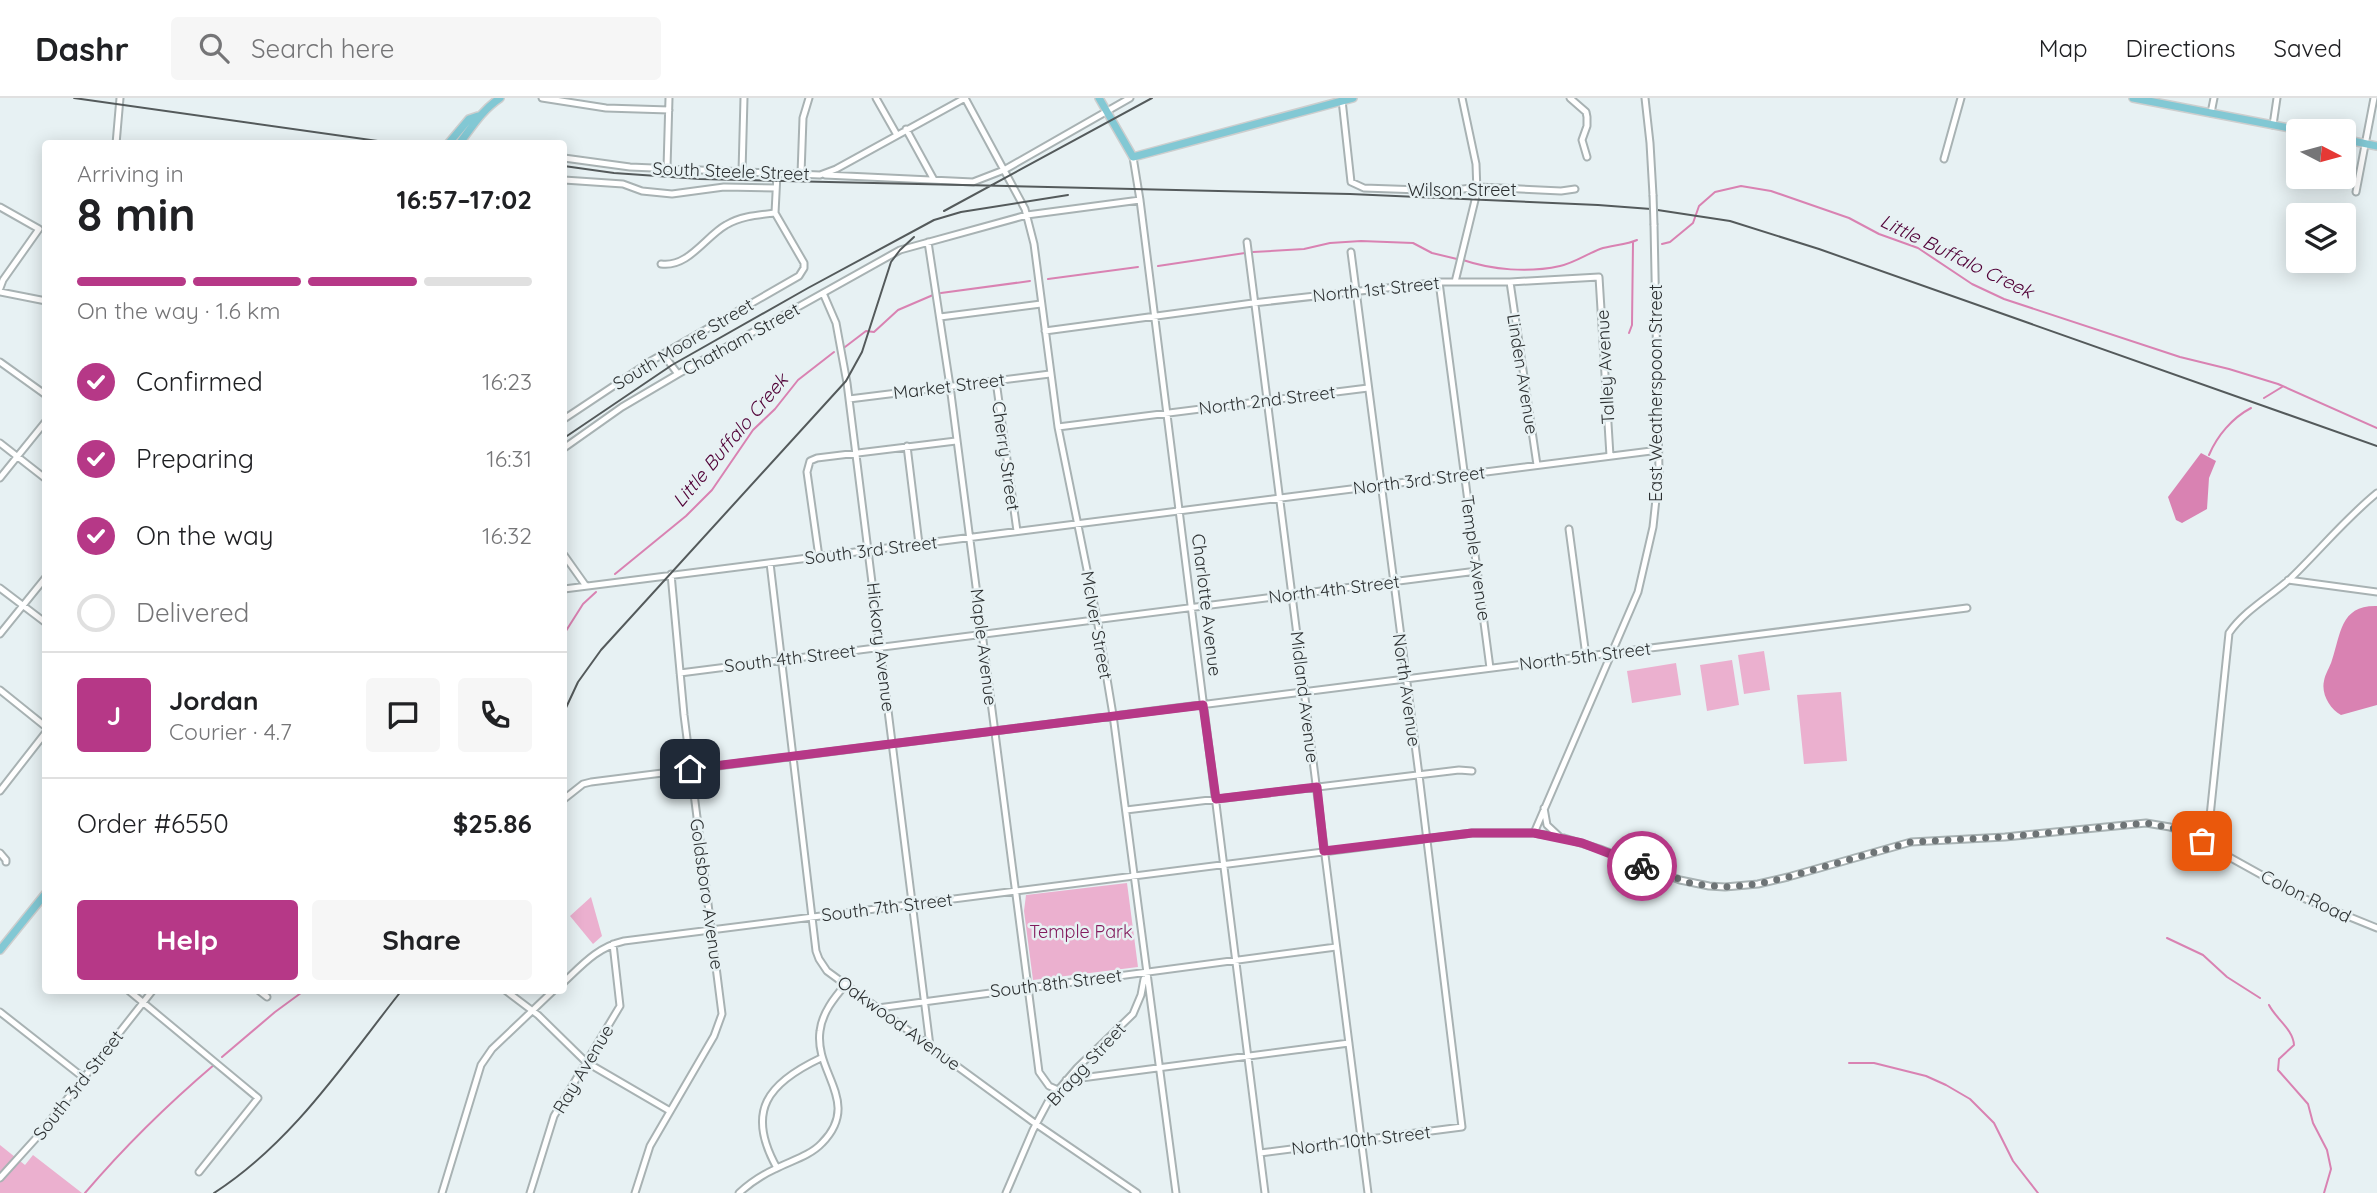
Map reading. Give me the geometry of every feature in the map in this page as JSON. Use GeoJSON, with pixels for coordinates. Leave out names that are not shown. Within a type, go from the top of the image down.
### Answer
{"type":"FeatureCollection","features":[{"type":"Feature","properties":{"kind":"main road"},"geometry":{"type":"LineString","coordinates":[[452,140],[469,120],[500,98]]}},
{"type":"Feature","properties":{"kind":"main road","name":"Charlotte Avenue"},"geometry":{"type":"LineString","coordinates":[[1099,98],[1133,157]]}},
{"type":"Feature","properties":{"kind":"main road"},"geometry":{"type":"LineString","coordinates":[[1133,157],[1353,98]]}},
{"type":"Feature","properties":{"kind":"main road"},"geometry":{"type":"LineString","coordinates":[[2135,98],[2178,102],[2211,113],[2286,127]]}},
{"type":"Feature","properties":{"kind":"main road"},"geometry":{"type":"LineString","coordinates":[[462,140],[479,115]]}},
{"type":"Feature","properties":{"kind":"main road"},"geometry":{"type":"LineString","coordinates":[[2356,141],[2377,146]]}},
{"type":"Feature","properties":{"kind":"main road"},"geometry":{"type":"LineString","coordinates":[[0,950],[42,897]]}},
{"type":"Feature","properties":{"kind":"street"},"geometry":{"type":"LineString","coordinates":[[116,140],[120,98]]}},
{"type":"Feature","properties":{"kind":"street"},"geometry":{"type":"LineString","coordinates":[[542,98],[606,108],[669,110]]}},
{"type":"Feature","properties":{"kind":"street"},"geometry":{"type":"LineString","coordinates":[[667,168],[669,98]]}},
{"type":"Feature","properties":{"kind":"street"},"geometry":{"type":"LineString","coordinates":[[742,172],[744,98]]}},
{"type":"Feature","properties":{"kind":"street"},"geometry":{"type":"LineString","coordinates":[[801,174],[803,118],[809,98]]}},
{"type":"Feature","properties":{"kind":"street"},"geometry":{"type":"LineString","coordinates":[[876,98],[897,135]]}},
{"type":"Feature","properties":{"kind":"street","name":"South Steele Street"},"geometry":{"type":"LineString","coordinates":[[567,158],[618,166],[820,175],[836,169],[965,98]]}},
{"type":"Feature","properties":{"kind":"street","name":"McIver Street"},"geometry":{"type":"LineString","coordinates":[[965,98],[1027,215],[1034,244],[1058,427],[1097,619],[1113,715],[1176,1193]]}},
{"type":"Feature","properties":{"kind":"street"},"geometry":{"type":"LineString","coordinates":[[820,175],[973,182],[1004,170],[1130,98]]}},
{"type":"Feature","properties":{"kind":"street"},"geometry":{"type":"LineString","coordinates":[[1455,282],[1478,187],[1462,98]]}},
{"type":"Feature","properties":{"kind":"street"},"geometry":{"type":"LineString","coordinates":[[1570,98],[1586,112],[1587,126],[1582,140],[1587,157]]}},
{"type":"Feature","properties":{"kind":"street","name":"East Weatherspoon Street"},"geometry":{"type":"LineString","coordinates":[[1534,833],[1638,592],[1657,507],[1659,450],[1654,225],[1645,98]]}},
{"type":"Feature","properties":{"kind":"street"},"geometry":{"type":"LineString","coordinates":[[1944,159],[1961,98]]}},
{"type":"Feature","properties":{"kind":"street"},"geometry":{"type":"LineString","coordinates":[[2211,113],[2214,98]]}},
{"type":"Feature","properties":{"kind":"street"},"geometry":{"type":"LineString","coordinates":[[2273,125],[2277,98]]}},
{"type":"Feature","properties":{"kind":"street"},"geometry":{"type":"LineString","coordinates":[[2356,192],[2374,98]]}},
{"type":"Feature","properties":{"kind":"street","name":"Wilson Street"},"geometry":{"type":"LineString","coordinates":[[1342,99],[1351,182],[1364,188],[1449,191],[1478,187],[1562,191],[1575,189]]}},
{"type":"Feature","properties":{"kind":"street"},"geometry":{"type":"LineString","coordinates":[[906,130],[934,180]]}},
{"type":"Feature","properties":{"kind":"street","name":"Charlotte Avenue"},"geometry":{"type":"LineString","coordinates":[[1133,157],[1265,1193]]}},
{"type":"Feature","properties":{"kind":"street"},"geometry":{"type":"LineString","coordinates":[[661,264],[674,263],[695,251],[722,227],[743,217],[775,213],[777,174]]}},
{"type":"Feature","properties":{"kind":"street"},"geometry":{"type":"LineString","coordinates":[[567,180],[623,184],[642,191],[673,194],[724,187],[776,188]]}},
{"type":"Feature","properties":{"kind":"street","name":"Chatham Street"},"geometry":{"type":"LineString","coordinates":[[567,446],[622,407],[889,255],[926,242],[1027,215],[1140,200]]}},
{"type":"Feature","properties":{"kind":"street"},"geometry":{"type":"LineString","coordinates":[[0,207],[39,229],[3,280],[0,290],[42,300]]}},
{"type":"Feature","properties":{"kind":"street","name":"South Moore Street"},"geometry":{"type":"LineString","coordinates":[[567,415],[663,354],[799,276],[804,271],[804,264],[775,213]]}},
{"type":"Feature","properties":{"kind":"street","name":"Maple Avenue"},"geometry":{"type":"LineString","coordinates":[[926,242],[950,386],[1039,1072],[1049,1086],[1058,1090]]}},
{"type":"Feature","properties":{"kind":"street","name":"Midland Avenue"},"geometry":{"type":"LineString","coordinates":[[1247,242],[1368,1193]]}},
{"type":"Feature","properties":{"kind":"street","name":"North Avenue"},"geometry":{"type":"LineString","coordinates":[[1351,252],[1462,1127]]}},
{"type":"Feature","properties":{"kind":"street","name":"North 1st Street"},"geometry":{"type":"LineString","coordinates":[[1045,331],[1253,303],[1439,282],[1510,282],[1599,277]]}},
{"type":"Feature","properties":{"kind":"street","name":"Talley Avenue"},"geometry":{"type":"LineString","coordinates":[[1599,277],[1610,456]]}},
{"type":"Feature","properties":{"kind":"street","name":"Temple Avenue"},"geometry":{"type":"LineString","coordinates":[[1439,282],[1490,668]]}},
{"type":"Feature","properties":{"kind":"street","name":"Linden Avenue"},"geometry":{"type":"LineString","coordinates":[[1510,282],[1537,466]]}},
{"type":"Feature","properties":{"kind":"street","name":"Hickory Avenue"},"geometry":{"type":"LineString","coordinates":[[823,293],[831,306],[839,334],[849,399],[930,1046]]}},
{"type":"Feature","properties":{"kind":"street"},"geometry":{"type":"LineString","coordinates":[[940,317],[1041,304]]}},
{"type":"Feature","properties":{"kind":"street"},"geometry":{"type":"LineString","coordinates":[[663,354],[678,374]]}},
{"type":"Feature","properties":{"kind":"street"},"geometry":{"type":"LineString","coordinates":[[0,362],[42,392]]}},
{"type":"Feature","properties":{"kind":"street","name":"Market Street"},"geometry":{"type":"LineString","coordinates":[[849,399],[1050,374]]}},
{"type":"Feature","properties":{"kind":"street","name":"Cherry Street"},"geometry":{"type":"LineString","coordinates":[[996,381],[1017,531]]}},
{"type":"Feature","properties":{"kind":"street","name":"North 2nd Street"},"geometry":{"type":"LineString","coordinates":[[1058,427],[1368,388]]}},
{"type":"Feature","properties":{"kind":"street"},"geometry":{"type":"LineString","coordinates":[[0,478],[42,426]]}},
{"type":"Feature","properties":{"kind":"street"},"geometry":{"type":"LineString","coordinates":[[819,556],[808,463],[817,457],[956,442]]}},
{"type":"Feature","properties":{"kind":"street"},"geometry":{"type":"LineString","coordinates":[[0,443],[42,476]]}},
{"type":"Feature","properties":{"kind":"street"},"geometry":{"type":"LineString","coordinates":[[907,446],[919,544]]}},
{"type":"Feature","properties":{"kind":"street","name":"North 3rd Street"},"geometry":{"type":"LineString","coordinates":[[1179,510],[1659,450]]}},
{"type":"Feature","properties":{"kind":"street"},"geometry":{"type":"LineString","coordinates":[[2202,841],[2208,826],[2229,633],[2377,493]]}},
{"type":"Feature","properties":{"kind":"street","name":"South 3rd Street"},"geometry":{"type":"LineString","coordinates":[[567,589],[1179,510]]}},
{"type":"Feature","properties":{"kind":"street"},"geometry":{"type":"LineString","coordinates":[[1569,529],[1586,656]]}},
{"type":"Feature","properties":{"kind":"street"},"geometry":{"type":"LineString","coordinates":[[567,559],[586,586]]}},
{"type":"Feature","properties":{"kind":"street","name":"Oakwood Avenue"},"geometry":{"type":"LineString","coordinates":[[770,563],[818,959],[827,971],[1036,1124],[1137,1193]]}},
{"type":"Feature","properties":{"kind":"street","name":"North 4th Street"},"geometry":{"type":"LineString","coordinates":[[1191,607],[1478,571]]}},
{"type":"Feature","properties":{"kind":"street","name":"Goldsboro Avenue"},"geometry":{"type":"LineString","coordinates":[[635,1193],[650,1146],[709,1046],[720,1022],[721,1002],[690,769],[671,574]]}},
{"type":"Feature","properties":{"kind":"street"},"geometry":{"type":"LineString","coordinates":[[2288,580],[2377,592]]}},
{"type":"Feature","properties":{"kind":"street"},"geometry":{"type":"LineString","coordinates":[[0,634],[42,582]]}},
{"type":"Feature","properties":{"kind":"street"},"geometry":{"type":"LineString","coordinates":[[0,588],[42,620]]}},
{"type":"Feature","properties":{"kind":"street","name":"South 4th Street"},"geometry":{"type":"LineString","coordinates":[[680,673],[1191,607]]}},
{"type":"Feature","properties":{"kind":"street","name":"North 5th Street"},"geometry":{"type":"LineString","coordinates":[[567,797],[583,784],[591,782],[1967,608]]}},
{"type":"Feature","properties":{"kind":"street"},"geometry":{"type":"LineString","coordinates":[[0,690],[42,726]]}},
{"type":"Feature","properties":{"kind":"street"},"geometry":{"type":"LineString","coordinates":[[0,790],[42,734]]}},
{"type":"Feature","properties":{"kind":"street"},"geometry":{"type":"LineString","coordinates":[[1126,810],[1459,770],[1472,771]]}},
{"type":"Feature","properties":{"kind":"street"},"geometry":{"type":"LineString","coordinates":[[1544,808],[1548,825],[1561,838]]}},
{"type":"Feature","properties":{"kind":"street","name":"Colon Road"},"geometry":{"type":"LineString","coordinates":[[1534,833],[1600,849],[1680,880],[1709,887],[1772,881],[1911,842],[2005,837],[2136,823],[2170,827],[2202,841],[2303,898],[2377,928]]}},
{"type":"Feature","properties":{"kind":"street","name":"South 7th Street"},"geometry":{"type":"LineString","coordinates":[[567,979],[593,955],[613,944],[1426,838],[1488,832],[1534,833]]}},
{"type":"Feature","properties":{"kind":"street"},"geometry":{"type":"LineString","coordinates":[[0,853],[6,862]]}},
{"type":"Feature","properties":{"kind":"street","name":"Ray Avenue"},"geometry":{"type":"LineString","coordinates":[[530,1193],[554,1116],[620,1006],[613,944]]}},
{"type":"Feature","properties":{"kind":"street","name":"South 8th Street"},"geometry":{"type":"LineString","coordinates":[[878,1007],[1336,947]]}},
{"type":"Feature","properties":{"kind":"street","name":"Bragg Street"},"geometry":{"type":"LineString","coordinates":[[1006,1193],[1036,1124],[1066,1080],[1133,1014],[1146,973]]}},
{"type":"Feature","properties":{"kind":"street"},"geometry":{"type":"LineString","coordinates":[[739,1193],[759,1178],[814,1149],[822,1143],[834,1124],[838,1099],[835,1086],[821,1058],[819,1033],[834,999],[846,984]]}},
{"type":"Feature","properties":{"kind":"street"},"geometry":{"type":"LineString","coordinates":[[133,994],[258,1098],[199,1172]]}},
{"type":"Feature","properties":{"kind":"street","name":"South 3rd Street"},"geometry":{"type":"LineString","coordinates":[[0,1178],[16,1162],[150,994]]}},
{"type":"Feature","properties":{"kind":"street"},"geometry":{"type":"LineString","coordinates":[[263,994],[267,997]]}},
{"type":"Feature","properties":{"kind":"street"},"geometry":{"type":"LineString","coordinates":[[510,994],[586,1062],[670,1111]]}},
{"type":"Feature","properties":{"kind":"street"},"geometry":{"type":"LineString","coordinates":[[442,1193],[481,1065],[492,1049],[550,994]]}},
{"type":"Feature","properties":{"kind":"street"},"geometry":{"type":"LineString","coordinates":[[0,1012],[84,1078]]}},
{"type":"Feature","properties":{"kind":"street"},"geometry":{"type":"LineString","coordinates":[[1066,1080],[1349,1043]]}},
{"type":"Feature","properties":{"kind":"street"},"geometry":{"type":"LineString","coordinates":[[777,1168],[763,1140],[765,1105],[776,1085],[821,1058]]}},
{"type":"Feature","properties":{"kind":"street","name":"North 10th Street"},"geometry":{"type":"LineString","coordinates":[[1260,1153],[1462,1127]]}},
{"type":"Feature","properties":{"kind":"green space"},"geometry":{"type":"Polygon","coordinates":[[[1764,651],[1770,690],[1744,694],[1738,655],[1764,651]]]}},
{"type":"Feature","properties":{"kind":"green space"},"geometry":{"type":"Polygon","coordinates":[[[1732,660],[1739,705],[1707,711],[1700,665],[1732,660]]]}},
{"type":"Feature","properties":{"kind":"green space"},"geometry":{"type":"Polygon","coordinates":[[[1676,663],[1681,695],[1632,703],[1627,671],[1676,663]]]}},
{"type":"Feature","properties":{"kind":"green space"},"geometry":{"type":"Polygon","coordinates":[[[1841,692],[1847,761],[1804,764],[1797,695],[1841,692]]]}},
{"type":"Feature","properties":{"kind":"green space","name":"Temple Park"},"geometry":{"type":"Polygon","coordinates":[[[1127,883],[1138,967],[1033,980],[1024,911],[1026,895],[1127,883]]]}},
{"type":"Feature","properties":{"kind":"green space"},"geometry":{"type":"Polygon","coordinates":[[[591,897],[602,936],[593,944],[570,916],[591,897]]]}},
{"type":"Feature","properties":{"kind":"green space"},"geometry":{"type":"Polygon","coordinates":[[[0,1145],[25,1165],[33,1155],[82,1193],[0,1193],[0,1145]]]}},
{"type":"Feature","properties":{"kind":"shaded area"},"geometry":{"type":"Polygon","coordinates":[[[2201,453],[2216,461],[2209,478],[2207,509],[2182,523],[2176,520],[2168,497],[2201,453]]]}},
{"type":"Feature","properties":{"kind":"shaded area"},"geometry":{"type":"Polygon","coordinates":[[[2377,606],[2377,705],[2341,715],[2325,696],[2325,676],[2340,631],[2349,616],[2356,610],[2377,606]]]}},
{"type":"Feature","properties":{"kind":"waterway","name":"Little Buffalo Creek"},"geometry":{"type":"LineString","coordinates":[[1662,244],[1670,242],[1693,223],[1699,206],[1715,192],[1741,186],[1771,191],[1849,218],[1879,234],[1918,248],[1972,284],[2004,299],[2180,357],[2278,384],[2377,428]]}},
{"type":"Feature","properties":{"kind":"waterway","name":"Little Buffalo Creek"},"geometry":{"type":"LineString","coordinates":[[1463,260],[1511,269],[1548,268],[1570,263],[1600,249],[1637,240]]}},
{"type":"Feature","properties":{"kind":"waterway","name":"Little Buffalo Creek"},"geometry":{"type":"LineString","coordinates":[[1253,252],[1304,249],[1330,243],[1361,241],[1413,243],[1432,253],[1457,259]]}},
{"type":"Feature","properties":{"kind":"waterway"},"geometry":{"type":"LineString","coordinates":[[1629,333],[1632,325],[1633,243]]}},
{"type":"Feature","properties":{"kind":"waterway","name":"Little Buffalo Creek"},"geometry":{"type":"LineString","coordinates":[[1158,266],[1245,253]]}},
{"type":"Feature","properties":{"kind":"waterway","name":"Little Buffalo Creek"},"geometry":{"type":"LineString","coordinates":[[1048,279],[1138,267]]}},
{"type":"Feature","properties":{"kind":"waterway","name":"Little Buffalo Creek"},"geometry":{"type":"LineString","coordinates":[[941,293],[1030,281]]}},
{"type":"Feature","properties":{"kind":"waterway","name":"Little Buffalo Creek"},"geometry":{"type":"LineString","coordinates":[[845,347],[866,331],[874,332],[898,310],[933,295]]}},
{"type":"Feature","properties":{"kind":"waterway","name":"Little Buffalo Creek"},"geometry":{"type":"LineString","coordinates":[[615,574],[686,516],[712,490],[753,430],[775,409],[798,380],[834,352]]}},
{"type":"Feature","properties":{"kind":"waterway"},"geometry":{"type":"LineString","coordinates":[[2264,398],[2282,387]]}},
{"type":"Feature","properties":{"kind":"waterway"},"geometry":{"type":"LineString","coordinates":[[2209,455],[2226,428],[2251,408]]}},
{"type":"Feature","properties":{"kind":"waterway","name":"Little Buffalo Creek"},"geometry":{"type":"LineString","coordinates":[[567,629],[583,604],[596,592]]}},
{"type":"Feature","properties":{"kind":"waterway"},"geometry":{"type":"LineString","coordinates":[[2167,938],[2203,955],[2227,977],[2260,998]]}},
{"type":"Feature","properties":{"kind":"waterway","name":"Little Buffalo Creek"},"geometry":{"type":"LineString","coordinates":[[222,1057],[300,994]]}},
{"type":"Feature","properties":{"kind":"waterway"},"geometry":{"type":"LineString","coordinates":[[2269,1005],[2291,1034],[2294,1045],[2279,1059],[2278,1070],[2308,1104],[2313,1123],[2327,1150],[2331,1169],[2324,1193]]}},
{"type":"Feature","properties":{"kind":"waterway"},"geometry":{"type":"LineString","coordinates":[[1849,1063],[1874,1063],[1926,1076],[1970,1099],[1994,1123],[2013,1161],[2038,1193]]}},
{"type":"Feature","properties":{"kind":"waterway","name":"Little Buffalo Creek"},"geometry":{"type":"LineString","coordinates":[[85,1193],[147,1126],[215,1064]]}},
{"type":"Feature","properties":{"kind":"railway"},"geometry":{"type":"LineString","coordinates":[[74,98],[371,140]]}},
{"type":"Feature","properties":{"kind":"railway"},"geometry":{"type":"LineString","coordinates":[[944,211],[1152,98]]}},
{"type":"Feature","properties":{"kind":"railway"},"geometry":{"type":"LineString","coordinates":[[567,166],[614,173],[700,179],[1350,194],[1598,205],[1651,209],[1730,221],[1819,249],[2377,446]]}},
{"type":"Feature","properties":{"kind":"railway"},"geometry":{"type":"LineString","coordinates":[[567,436],[672,365],[934,220],[961,212],[1068,195]]}},
{"type":"Feature","properties":{"kind":"railway"},"geometry":{"type":"LineString","coordinates":[[567,706],[578,682],[601,650],[846,381],[862,352],[891,262],[914,237]]}},
{"type":"Feature","properties":{"kind":"railway"},"geometry":{"type":"LineString","coordinates":[[214,1193],[242,1173],[293,1126],[399,994]]}},
{"type":"Feature","properties":{"kind":"way so far"},"geometry":{"type":"LineString","coordinates":[[1642,866],[1693,884],[1725,887],[1758,884],[1788,877],[1911,842],[2005,837],[2146,823],[2177,829],[2202,841]]}},
{"type":"Feature","properties":{"kind":"route"},"geometry":{"type":"LineString","coordinates":[[690,769],[1203,705],[1216,799],[1317,787],[1324,851],[1472,833],[1534,833],[1582,843],[1642,866]]}}]}
